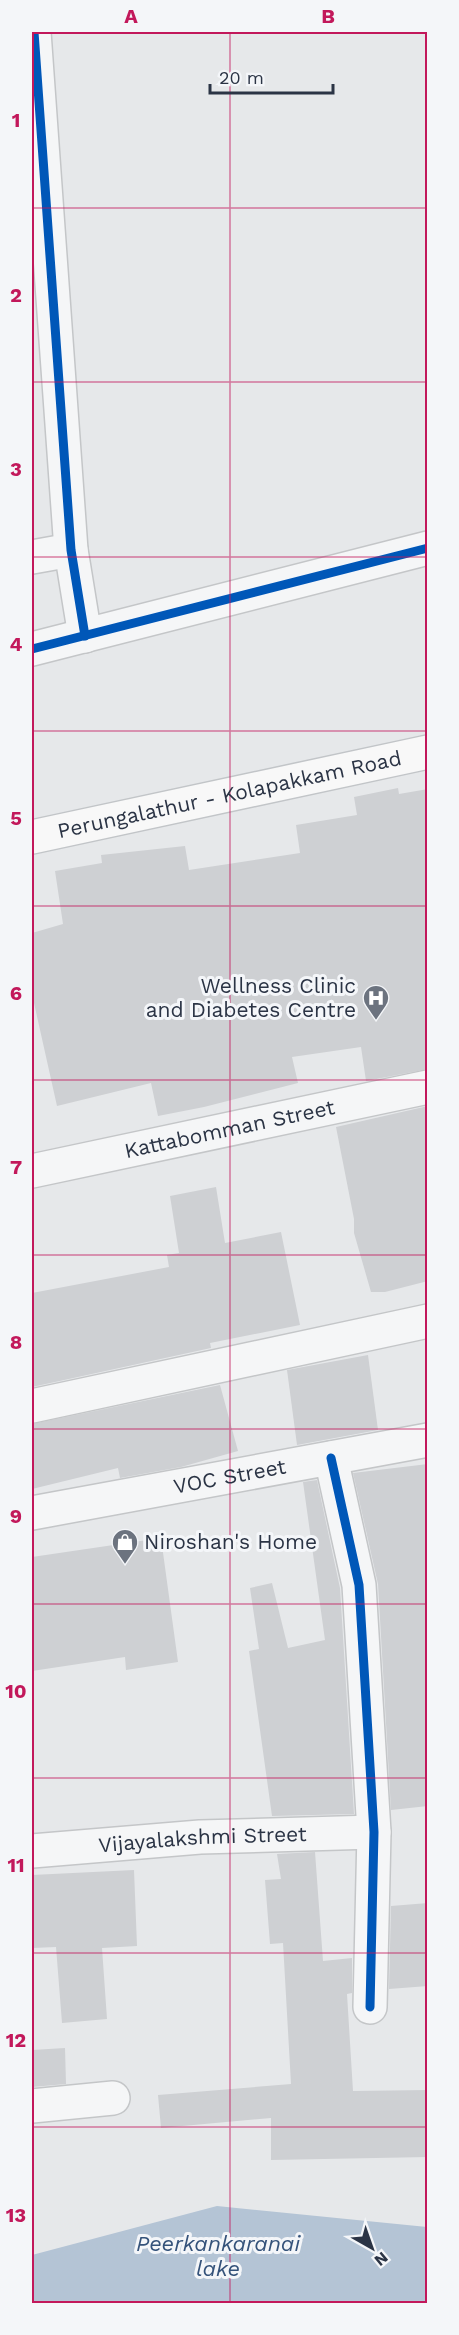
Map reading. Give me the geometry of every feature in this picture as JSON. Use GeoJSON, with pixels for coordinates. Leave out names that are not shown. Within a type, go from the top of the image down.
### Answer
{"type":"FeatureCollection","features":[{"type":"Feature","properties":{"kind":"main road","name":"Perungalathur - Kolapakkam Road"},"geometry":{"type":"LineString","coordinates":[[32,837],[428,752]]}},
{"type":"Feature","properties":{"kind":"street"},"geometry":{"type":"LineString","coordinates":[[34,32],[71,550],[85,636]]}},
{"type":"Feature","properties":{"kind":"street"},"geometry":{"type":"LineString","coordinates":[[32,649],[428,548]]}},
{"type":"Feature","properties":{"kind":"street"},"geometry":{"type":"LineString","coordinates":[[32,557],[71,550]]}},
{"type":"Feature","properties":{"kind":"street","name":"Kattabomman Street"},"geometry":{"type":"LineString","coordinates":[[32,1171],[428,1087]]}},
{"type":"Feature","properties":{"kind":"street"},"geometry":{"type":"LineString","coordinates":[[32,1406],[428,1321]]}},
{"type":"Feature","properties":{"kind":"street","name":"VOC Street"},"geometry":{"type":"LineString","coordinates":[[32,1513],[428,1440]]}},
{"type":"Feature","properties":{"kind":"street"},"geometry":{"type":"LineString","coordinates":[[331,1458],[359,1585],[374,1832],[370,2007]]}},
{"type":"Feature","properties":{"kind":"street","name":"Vijayalakshmi Street"},"geometry":{"type":"LineString","coordinates":[[32,1851],[200,1837],[374,1832]]}},
{"type":"Feature","properties":{"kind":"street"},"geometry":{"type":"LineString","coordinates":[[32,2106],[113,2098]]}},
{"type":"Feature","properties":{"kind":"water","name":"Peerkankaranai lake"},"geometry":{"type":"Polygon","coordinates":[[[217,2206],[427,2227],[427,2303],[32,2303],[32,2255],[217,2206]]]}},
{"type":"Feature","properties":{"kind":"building"},"geometry":{"type":"Polygon","coordinates":[[[398,788],[399,794],[428,789],[428,1069],[366,1081],[361,1047],[292,1057],[298,1083],[158,1116],[151,1083],[57,1106],[32,994],[32,933],[63,924],[55,871],[102,863],[101,855],[185,846],[189,870],[300,853],[296,825],[357,815],[354,797],[398,788]]]}},
{"type":"Feature","properties":{"kind":"building"},"geometry":{"type":"Polygon","coordinates":[[[428,1106],[428,1281],[385,1292],[371,1292],[354,1233],[354,1219],[336,1127],[428,1106]]]}},
{"type":"Feature","properties":{"kind":"building"},"geometry":{"type":"Polygon","coordinates":[[[216,1187],[225,1243],[281,1232],[300,1325],[210,1343],[211,1348],[32,1387],[32,1293],[169,1267],[167,1255],[179,1253],[170,1196],[216,1187]]]}},
{"type":"Feature","properties":{"kind":"building"},"geometry":{"type":"Polygon","coordinates":[[[368,1355],[378,1430],[297,1445],[287,1370],[368,1355]]]}},
{"type":"Feature","properties":{"kind":"building"},"geometry":{"type":"Polygon","coordinates":[[[220,1385],[238,1451],[181,1467],[120,1478],[118,1468],[32,1489],[32,1424],[220,1385]]]}},
{"type":"Feature","properties":{"kind":"building"},"geometry":{"type":"Polygon","coordinates":[[[428,1464],[428,1806],[391,1810],[378,1584],[353,1473],[428,1464]]]}},
{"type":"Feature","properties":{"kind":"building"},"geometry":{"type":"Polygon","coordinates":[[[317,1480],[340,1588],[354,1814],[272,1816],[249,1651],[259,1649],[250,1588],[272,1583],[288,1648],[325,1640],[303,1482],[317,1480]]]}},
{"type":"Feature","properties":{"kind":"building"},"geometry":{"type":"Polygon","coordinates":[[[161,1538],[178,1662],[126,1670],[125,1657],[32,1671],[32,1557],[161,1538]]]}},
{"type":"Feature","properties":{"kind":"building"},"geometry":{"type":"Polygon","coordinates":[[[315,1852],[323,1961],[352,1958],[352,1993],[347,1994],[353,2091],[428,2090],[428,2157],[271,2160],[271,2118],[161,2128],[158,2095],[291,2084],[283,1943],[270,1944],[265,1880],[281,1879],[277,1854],[315,1852]]]}},
{"type":"Feature","properties":{"kind":"building"},"geometry":{"type":"Polygon","coordinates":[[[134,1870],[137,1946],[102,1948],[107,2019],[62,2023],[56,1947],[32,1948],[32,1875],[134,1870]]]}},
{"type":"Feature","properties":{"kind":"building"},"geometry":{"type":"Polygon","coordinates":[[[428,1903],[428,1986],[389,1989],[391,1906],[428,1903]]]}},
{"type":"Feature","properties":{"kind":"building"},"geometry":{"type":"Polygon","coordinates":[[[65,2048],[66,2084],[32,2087],[32,2050],[65,2048]]]}},
{"type":"Feature","properties":{"kind":"cycle path"},"geometry":{"type":"LineString","coordinates":[[34,32],[71,550],[85,636]]}},
{"type":"Feature","properties":{"kind":"cycle path"},"geometry":{"type":"LineString","coordinates":[[32,649],[428,548]]}},
{"type":"Feature","properties":{"kind":"cycle path"},"geometry":{"type":"LineString","coordinates":[[331,1458],[359,1585],[374,1832],[370,2007]]}},
{"type":"Feature","properties":{"kind":"place","name":"Wellness Clinic and Diabetes Centre"},"geometry":{"type":"Point","coordinates":[376,1021]}},
{"type":"Feature","properties":{"kind":"place","name":"Niroshan's Home"},"geometry":{"type":"Point","coordinates":[125,1565]}}]}
